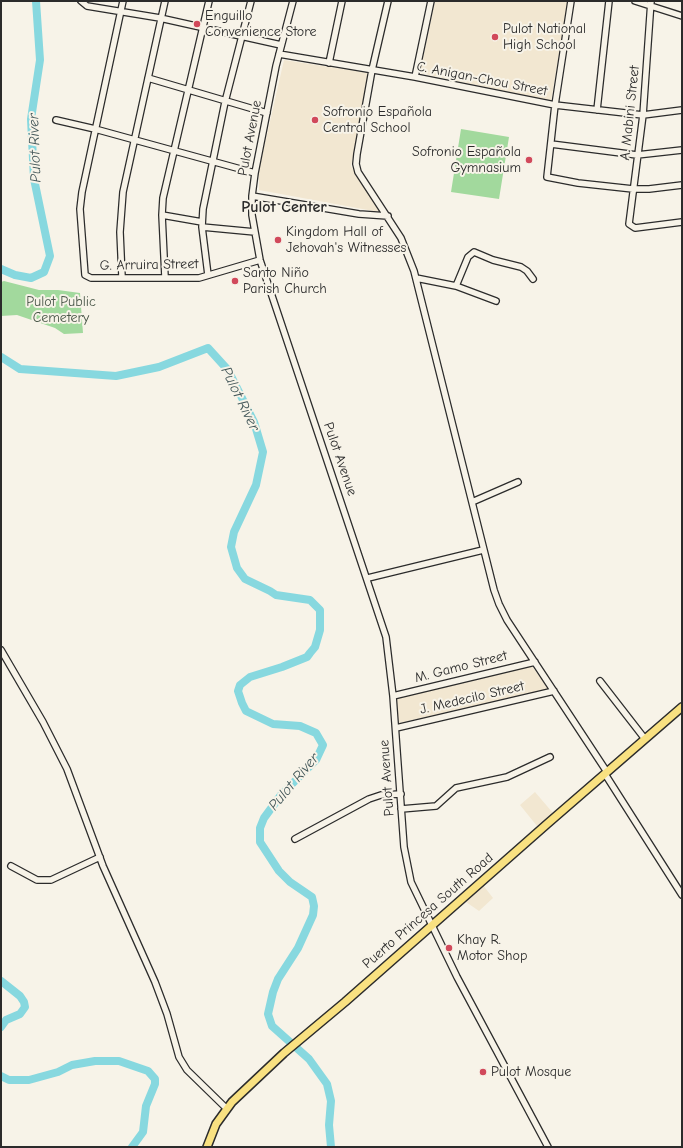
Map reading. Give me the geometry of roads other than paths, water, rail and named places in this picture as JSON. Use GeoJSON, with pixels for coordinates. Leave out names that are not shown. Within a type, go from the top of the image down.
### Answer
{"type":"FeatureCollection","features":[{"type":"Feature","properties":{"kind":"main road","name":"Puerto Princesa South Road"},"geometry":{"type":"LineString","coordinates":[[207,1147],[216,1124],[227,1109],[238,1096],[284,1053],[345,1002],[682,707]]}},
{"type":"Feature","properties":{"kind":"street"},"geometry":{"type":"LineString","coordinates":[[81,1],[87,6],[160,18],[281,45]]}},
{"type":"Feature","properties":{"kind":"street"},"geometry":{"type":"LineString","coordinates":[[95,129],[123,1]]}},
{"type":"Feature","properties":{"kind":"street"},"geometry":{"type":"LineString","coordinates":[[122,277],[121,206],[126,176],[136,140],[160,18],[165,1]]}},
{"type":"Feature","properties":{"kind":"street"},"geometry":{"type":"LineString","coordinates":[[165,276],[162,215],[163,198],[209,1]]}},
{"type":"Feature","properties":{"kind":"street"},"geometry":{"type":"LineString","coordinates":[[208,275],[202,224],[225,102],[251,1]]}},
{"type":"Feature","properties":{"kind":"street","name":"Pulot Avenue"},"geometry":{"type":"LineString","coordinates":[[293,1],[281,45],[266,113],[252,196],[255,232],[260,260],[282,330],[368,578],[386,637],[396,728],[404,847],[408,872],[415,894],[548,1147]]}},
{"type":"Feature","properties":{"kind":"street"},"geometry":{"type":"LineString","coordinates":[[329,63],[342,1]]}},
{"type":"Feature","properties":{"kind":"street"},"geometry":{"type":"LineString","coordinates":[[388,1],[372,70],[356,164],[358,172],[401,238],[416,278],[483,550],[499,604],[507,620],[554,691],[682,895]]}},
{"type":"Feature","properties":{"kind":"street"},"geometry":{"type":"LineString","coordinates":[[414,77],[431,1]]}},
{"type":"Feature","properties":{"kind":"street"},"geometry":{"type":"LineString","coordinates":[[571,1],[555,105],[552,144],[547,177],[578,183],[633,189],[649,189],[682,185]]}},
{"type":"Feature","properties":{"kind":"street"},"geometry":{"type":"LineString","coordinates":[[596,110],[608,1]]}},
{"type":"Feature","properties":{"kind":"street"},"geometry":{"type":"LineString","coordinates":[[635,1],[651,4],[682,16]]}},
{"type":"Feature","properties":{"kind":"street","name":"A. Mabini Street"},"geometry":{"type":"LineString","coordinates":[[651,4],[644,115],[629,221],[630,226],[635,228],[682,222]]}},
{"type":"Feature","properties":{"kind":"street","name":"C. Anigan-Chou Street"},"geometry":{"type":"LineString","coordinates":[[279,54],[414,77],[555,105],[644,115],[682,110]]}},
{"type":"Feature","properties":{"kind":"street"},"geometry":{"type":"LineString","coordinates":[[148,78],[266,113]]}},
{"type":"Feature","properties":{"kind":"street"},"geometry":{"type":"LineString","coordinates":[[56,120],[95,129],[174,152],[255,173]]}},
{"type":"Feature","properties":{"kind":"street","name":"G. Arruira Street"},"geometry":{"type":"LineString","coordinates":[[95,129],[85,174],[80,209],[85,275],[90,278],[165,276],[199,278],[260,260]]}},
{"type":"Feature","properties":{"kind":"street"},"geometry":{"type":"LineString","coordinates":[[552,144],[638,155],[682,150]]}},
{"type":"Feature","properties":{"kind":"street"},"geometry":{"type":"LineString","coordinates":[[252,196],[339,211],[388,216]]}},
{"type":"Feature","properties":{"kind":"street"},"geometry":{"type":"LineString","coordinates":[[162,215],[202,224],[255,232]]}},
{"type":"Feature","properties":{"kind":"street"},"geometry":{"type":"LineString","coordinates":[[456,286],[468,257],[474,252],[493,260],[521,267],[527,271],[533,279]]}},
{"type":"Feature","properties":{"kind":"street"},"geometry":{"type":"LineString","coordinates":[[416,278],[456,286],[496,301]]}},
{"type":"Feature","properties":{"kind":"street"},"geometry":{"type":"LineString","coordinates":[[472,502],[518,482]]}},
{"type":"Feature","properties":{"kind":"street"},"geometry":{"type":"LineString","coordinates":[[368,578],[483,550]]}},
{"type":"Feature","properties":{"kind":"street"},"geometry":{"type":"LineString","coordinates":[[1,650],[64,762],[100,857],[155,982],[167,1014],[179,1057],[187,1070],[227,1109]]}},
{"type":"Feature","properties":{"kind":"street","name":"M. Gamo Street"},"geometry":{"type":"LineString","coordinates":[[393,696],[535,662]]}},
{"type":"Feature","properties":{"kind":"street"},"geometry":{"type":"LineString","coordinates":[[600,681],[645,739]]}},
{"type":"Feature","properties":{"kind":"street","name":"J. Medecilo Street"},"geometry":{"type":"LineString","coordinates":[[396,728],[554,691]]}},
{"type":"Feature","properties":{"kind":"street"},"geometry":{"type":"LineString","coordinates":[[402,808],[436,806],[456,788],[507,777],[550,757]]}},
{"type":"Feature","properties":{"kind":"street"},"geometry":{"type":"LineString","coordinates":[[295,839],[369,799],[381,795],[401,794]]}},
{"type":"Feature","properties":{"kind":"street"},"geometry":{"type":"LineString","coordinates":[[11,866],[37,880],[51,880],[100,857]]}},
{"type":"Feature","properties":{"kind":"waterway","name":"Pulot River"},"geometry":{"type":"LineString","coordinates":[[1,269],[15,275],[31,278],[44,272],[50,256],[34,179],[31,119],[40,60],[36,1]]}},
{"type":"Feature","properties":{"kind":"waterway","name":"Pulot River"},"geometry":{"type":"LineString","coordinates":[[1,357],[20,369],[116,376],[159,367],[208,348],[228,370],[254,422],[263,452],[256,485],[234,532],[231,547],[237,568],[245,579],[276,595],[310,600],[320,610],[320,630],[315,647],[307,657],[250,677],[240,685],[238,691],[246,711],[273,724],[300,726],[316,733],[323,745],[316,760],[281,795],[264,818],[260,828],[260,842],[279,871],[290,882],[312,897],[314,906],[313,915],[298,948],[278,979],[273,992],[268,1014],[272,1026],[309,1059],[327,1084],[331,1101],[329,1125],[331,1147]]}},
{"type":"Feature","properties":{"kind":"waterway"},"geometry":{"type":"LineString","coordinates":[[1,981],[20,996],[25,1007],[20,1014],[6,1020],[1,1027]]}},
{"type":"Feature","properties":{"kind":"waterway"},"geometry":{"type":"LineString","coordinates":[[1,1076],[9,1080],[29,1080],[58,1072],[72,1065],[95,1061],[119,1061],[148,1071],[155,1079],[155,1084],[146,1106],[143,1132],[132,1147]]}},
{"type":"Feature","properties":{"kind":"place","name":"Enguillo Convenience Store"},"geometry":{"type":"Point","coordinates":[197,24]}},
{"type":"Feature","properties":{"kind":"place","name":"Pulot National High School"},"geometry":{"type":"Point","coordinates":[495,37]}},
{"type":"Feature","properties":{"kind":"place","name":"Sofronio Española Central School"},"geometry":{"type":"Point","coordinates":[315,120]}},
{"type":"Feature","properties":{"kind":"place","name":"Sofronio Española Gymnasium"},"geometry":{"type":"Point","coordinates":[529,160]}},
{"type":"Feature","properties":{"kind":"place","name":"Kingdom Hall of Jehovah's Witnesses"},"geometry":{"type":"Point","coordinates":[278,240]}},
{"type":"Feature","properties":{"kind":"place","name":"Santo Niño Parish Church"},"geometry":{"type":"Point","coordinates":[235,281]}},
{"type":"Feature","properties":{"kind":"place","name":"Khay R. Motor Shop"},"geometry":{"type":"Point","coordinates":[449,948]}},
{"type":"Feature","properties":{"kind":"place","name":"Pulot Mosque"},"geometry":{"type":"Point","coordinates":[483,1072]}},
{"type":"Feature","properties":{"kind":"district","name":"Pulot Center"},"geometry":{"type":"Point","coordinates":[284,207]}},
{"type":"Feature","properties":{"kind":"park label","name":"Pulot Public Cemetery"},"geometry":{"type":"Point","coordinates":[61,310]}}]}
